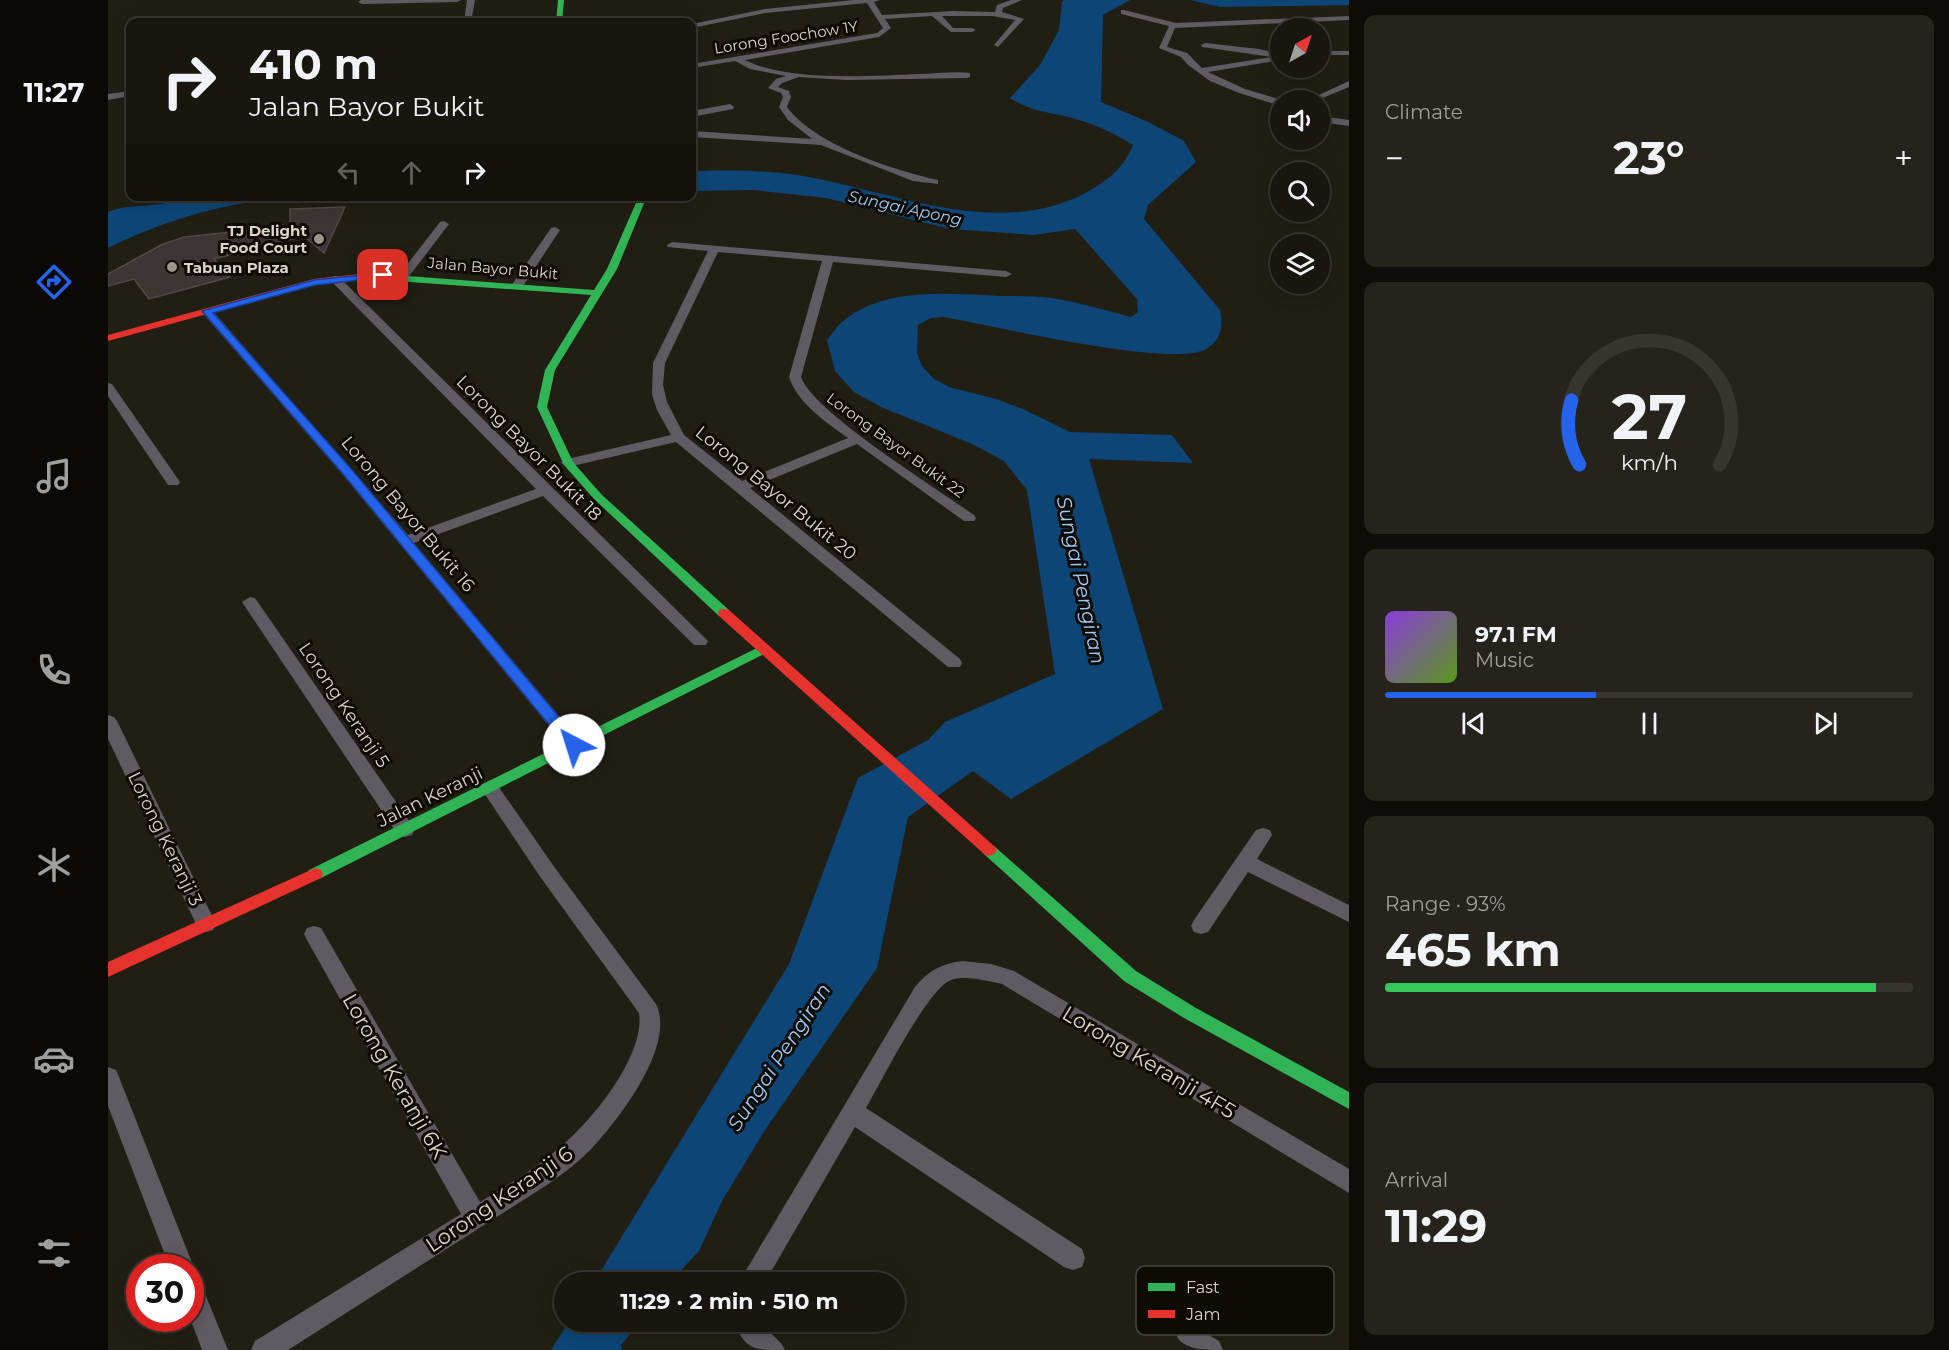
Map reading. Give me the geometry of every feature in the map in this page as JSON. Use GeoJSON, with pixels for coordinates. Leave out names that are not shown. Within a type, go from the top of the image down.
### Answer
{"type":"FeatureCollection","features":[{"type":"Feature","properties":{"kind":"street"},"geometry":{"type":"LineString","coordinates":[[362,2],[457,0]]}},
{"type":"Feature","properties":{"kind":"street"},"geometry":{"type":"LineString","coordinates":[[469,18],[471,0]]}},
{"type":"Feature","properties":{"kind":"street"},"geometry":{"type":"LineString","coordinates":[[559,18],[561,0]]}},
{"type":"Feature","properties":{"kind":"street"},"geometry":{"type":"LineString","coordinates":[[998,14],[1000,7],[1016,0]]}},
{"type":"Feature","properties":{"kind":"street"},"geometry":{"type":"LineString","coordinates":[[696,25],[765,11],[873,1]]}},
{"type":"Feature","properties":{"kind":"street","name":"Lorong Foochow 1Y"},"geometry":{"type":"LineString","coordinates":[[696,65],[879,35],[887,28],[873,1]]}},
{"type":"Feature","properties":{"kind":"street"},"geometry":{"type":"LineString","coordinates":[[1124,12],[1176,25],[1349,18]]}},
{"type":"Feature","properties":{"kind":"street"},"geometry":{"type":"LineString","coordinates":[[881,17],[998,14],[1020,19],[998,45]]}},
{"type":"Feature","properties":{"kind":"street"},"geometry":{"type":"LineString","coordinates":[[937,15],[951,30],[972,30]]}},
{"type":"Feature","properties":{"kind":"street"},"geometry":{"type":"LineString","coordinates":[[1176,25],[1172,27],[1163,48],[1184,55],[1190,65],[1238,91],[1270,100]]}},
{"type":"Feature","properties":{"kind":"street"},"geometry":{"type":"LineString","coordinates":[[1205,45],[1259,51],[1270,54]]}},
{"type":"Feature","properties":{"kind":"street"},"geometry":{"type":"LineString","coordinates":[[1330,53],[1349,53]]}},
{"type":"Feature","properties":{"kind":"street"},"geometry":{"type":"LineString","coordinates":[[737,59],[752,68],[798,75],[867,77],[967,75]]}},
{"type":"Feature","properties":{"kind":"street"},"geometry":{"type":"LineString","coordinates":[[1202,71],[1270,60]]}},
{"type":"Feature","properties":{"kind":"street"},"geometry":{"type":"LineString","coordinates":[[798,75],[779,81],[772,88],[785,91],[787,97],[783,107],[786,114],[822,142],[916,179],[935,182]]}},
{"type":"Feature","properties":{"kind":"street"},"geometry":{"type":"LineString","coordinates":[[1330,92],[1349,84]]}},
{"type":"Feature","properties":{"kind":"street"},"geometry":{"type":"LineString","coordinates":[[108,97],[126,95]]}},
{"type":"Feature","properties":{"kind":"street"},"geometry":{"type":"LineString","coordinates":[[696,113],[730,107]]}},
{"type":"Feature","properties":{"kind":"street"},"geometry":{"type":"LineString","coordinates":[[1330,120],[1349,123]]}},
{"type":"Feature","properties":{"kind":"street"},"geometry":{"type":"LineString","coordinates":[[696,134],[822,142]]}},
{"type":"Feature","properties":{"kind":"street"},"geometry":{"type":"LineString","coordinates":[[641,202],[610,271],[550,370],[542,407],[568,463],[598,497],[763,649],[1130,976],[1181,1008],[1349,1101]]}},
{"type":"Feature","properties":{"kind":"street"},"geometry":{"type":"LineString","coordinates":[[403,277],[444,224]]}},
{"type":"Feature","properties":{"kind":"street"},"geometry":{"type":"LineString","coordinates":[[518,286],[555,230]]}},
{"type":"Feature","properties":{"kind":"street"},"geometry":{"type":"LineString","coordinates":[[672,245],[1006,273]]}},
{"type":"Feature","properties":{"kind":"street","name":"Lorong Bayor Bukit 20"},"geometry":{"type":"LineString","coordinates":[[714,249],[659,363],[655,382],[658,400],[679,437],[954,663]]}},
{"type":"Feature","properties":{"kind":"street","name":"Lorong Bayor Bukit 22"},"geometry":{"type":"LineString","coordinates":[[828,259],[795,377],[799,389],[809,401],[856,440],[969,518]]}},
{"type":"Feature","properties":{"kind":"street"},"geometry":{"type":"LineString","coordinates":[[552,289],[574,289],[590,285],[610,271]]}},
{"type":"Feature","properties":{"kind":"street"},"geometry":{"type":"LineString","coordinates":[[584,315],[596,312],[615,280],[617,274],[610,271]]}},
{"type":"Feature","properties":{"kind":"street","name":"Jalan Bayor Bukit"},"geometry":{"type":"LineString","coordinates":[[108,338],[335,279],[362,276],[403,277],[595,293]]}},
{"type":"Feature","properties":{"kind":"street","name":"Lorong Bayor Bukit 18"},"geometry":{"type":"LineString","coordinates":[[335,279],[545,490],[700,641]]}},
{"type":"Feature","properties":{"kind":"street"},"geometry":{"type":"LineString","coordinates":[[552,289],[576,299],[584,315]]}},
{"type":"Feature","properties":{"kind":"street","name":"Lorong Bayor Bukit 16"},"geometry":{"type":"LineString","coordinates":[[207,311],[318,436],[574,745]]}},
{"type":"Feature","properties":{"kind":"street"},"geometry":{"type":"LineString","coordinates":[[108,387],[173,482]]}},
{"type":"Feature","properties":{"kind":"street"},"geometry":{"type":"LineString","coordinates":[[568,463],[679,437]]}},
{"type":"Feature","properties":{"kind":"street"},"geometry":{"type":"LineString","coordinates":[[740,487],[856,440]]}},
{"type":"Feature","properties":{"kind":"street"},"geometry":{"type":"LineString","coordinates":[[405,541],[545,490]]}},
{"type":"Feature","properties":{"kind":"street","name":"Lorong Keranji 5"},"geometry":{"type":"LineString","coordinates":[[250,602],[405,830]]}},
{"type":"Feature","properties":{"kind":"street","name":"Jalan Keranji"},"geometry":{"type":"LineString","coordinates":[[108,970],[405,830],[763,649]]}},
{"type":"Feature","properties":{"kind":"street","name":"Lorong Keranji 3"},"geometry":{"type":"LineString","coordinates":[[108,721],[206,924]]}},
{"type":"Feature","properties":{"kind":"street","name":"Lorong Keranji 6"},"geometry":{"type":"LineString","coordinates":[[264,1350],[476,1218],[530,1183],[575,1149],[597,1126],[634,1070],[649,1039],[651,1024],[649,1011],[548,873],[490,788]]}},
{"type":"Feature","properties":{"kind":"street"},"geometry":{"type":"LineString","coordinates":[[1201,926],[1263,835]]}},
{"type":"Feature","properties":{"kind":"street"},"geometry":{"type":"LineString","coordinates":[[1244,861],[1349,914]]}},
{"type":"Feature","properties":{"kind":"street","name":"Lorong Keranji 6K"},"geometry":{"type":"LineString","coordinates":[[314,934],[476,1218]]}},
{"type":"Feature","properties":{"kind":"street","name":"Lorong Keranji 4F5"},"geometry":{"type":"LineString","coordinates":[[851,1111],[922,993],[940,975],[957,971],[983,970],[1007,976],[1349,1182]]}},
{"type":"Feature","properties":{"kind":"street"},"geometry":{"type":"LineString","coordinates":[[108,1077],[177,1254]]}},
{"type":"Feature","properties":{"kind":"street"},"geometry":{"type":"LineString","coordinates":[[757,1272],[851,1111],[1073,1258]]}},
{"type":"Feature","properties":{"kind":"street"},"geometry":{"type":"LineString","coordinates":[[204,1323],[215,1350]]}},
{"type":"Feature","properties":{"kind":"street"},"geometry":{"type":"LineString","coordinates":[[752,1332],[772,1350]]}},
{"type":"Feature","properties":{"kind":"water"},"geometry":{"type":"Polygon","coordinates":[[[1064,0],[1130,0],[1103,15],[1101,102],[1148,122],[1184,141],[1196,162],[1148,205],[1144,219],[1220,310],[1221,327],[1218,337],[1206,349],[1187,354],[1157,354],[1120,350],[943,317],[931,318],[918,325],[917,353],[922,366],[933,378],[949,387],[996,399],[1023,409],[1070,432],[1172,435],[1193,463],[1089,459],[1163,709],[1011,799],[973,771],[908,817],[877,968],[765,1130],[722,1201],[699,1251],[679,1272],[600,1272],[789,964],[858,778],[928,740],[945,722],[1055,674],[1027,490],[1004,461],[972,444],[881,407],[854,392],[835,371],[827,340],[840,324],[859,310],[897,297],[918,295],[960,294],[1051,298],[1131,317],[1138,312],[1137,299],[1075,229],[1034,235],[950,229],[826,198],[754,190],[696,191],[696,171],[756,171],[803,176],[958,210],[993,213],[1028,211],[1062,203],[1094,188],[1107,179],[1122,165],[1133,145],[1096,126],[1033,109],[1010,98],[1040,65],[1059,30],[1064,0]]]}},
{"type":"Feature","properties":{"kind":"water"},"geometry":{"type":"Polygon","coordinates":[[[1190,0],[1349,0],[1349,5],[1220,7],[1190,0]]]}},
{"type":"Feature","properties":{"kind":"water"},"geometry":{"type":"Polygon","coordinates":[[[172,201],[259,201],[211,210],[158,226],[108,248],[108,212],[126,207],[172,201]]]}},
{"type":"Feature","properties":{"kind":"water"},"geometry":{"type":"Polygon","coordinates":[[[393,201],[462,201],[429,203],[393,201]]]}},
{"type":"Feature","properties":{"kind":"water"},"geometry":{"type":"Polygon","coordinates":[[[563,1332],[632,1332],[621,1345],[622,1350],[551,1350],[563,1332]]]}},
{"type":"Feature","properties":{"kind":"building","name":"Tabuan Plaza"},"geometry":{"type":"Polygon","coordinates":[[[345,207],[324,253],[304,236],[214,259],[230,277],[149,299],[134,279],[108,286],[108,274],[161,245],[184,237],[290,226],[290,209],[345,207]]]}},
{"type":"Feature","properties":{"kind":"traffic: fast"},"geometry":{"type":"LineString","coordinates":[[559,18],[561,0]]}},
{"type":"Feature","properties":{"kind":"traffic: fast"},"geometry":{"type":"LineString","coordinates":[[641,201],[612,269],[550,370],[542,407],[568,463],[598,497],[724,613]]}},
{"type":"Feature","properties":{"kind":"traffic: fast"},"geometry":{"type":"LineString","coordinates":[[368,276],[595,293]]}},
{"type":"Feature","properties":{"kind":"traffic: fast"},"geometry":{"type":"LineString","coordinates":[[315,874],[763,649]]}},
{"type":"Feature","properties":{"kind":"traffic: fast"},"geometry":{"type":"LineString","coordinates":[[989,850],[1130,976],[1190,1013],[1349,1101]]}},
{"type":"Feature","properties":{"kind":"traffic: jam"},"geometry":{"type":"LineString","coordinates":[[108,338],[314,282],[368,276]]}},
{"type":"Feature","properties":{"kind":"traffic: jam"},"geometry":{"type":"LineString","coordinates":[[724,613],[989,850]]}},
{"type":"Feature","properties":{"kind":"traffic: jam"},"geometry":{"type":"LineString","coordinates":[[108,970],[315,874]]}},
{"type":"Feature","properties":{"kind":"place","name":"TJ Delight Food Court"},"geometry":{"type":"Point","coordinates":[319,239]}},
{"type":"Feature","properties":{"kind":"place","name":"Tabuan Plaza"},"geometry":{"type":"Point","coordinates":[172,267]}},
{"type":"Feature","properties":{"kind":"route"},"geometry":{"type":"LineString","coordinates":[[383,275],[314,282],[207,311],[348,472],[574,745]]}},
{"type":"Feature","properties":{"kind":"water label","name":"Sungai Apong"},"geometry":{"type":"Point","coordinates":[905,208]}},
{"type":"Feature","properties":{"kind":"water label","name":"Sungai Pengiran"},"geometry":{"type":"Point","coordinates":[1081,580]}},
{"type":"Feature","properties":{"kind":"water label","name":"Sungai Pengiran"},"geometry":{"type":"Point","coordinates":[779,1057]}}]}
